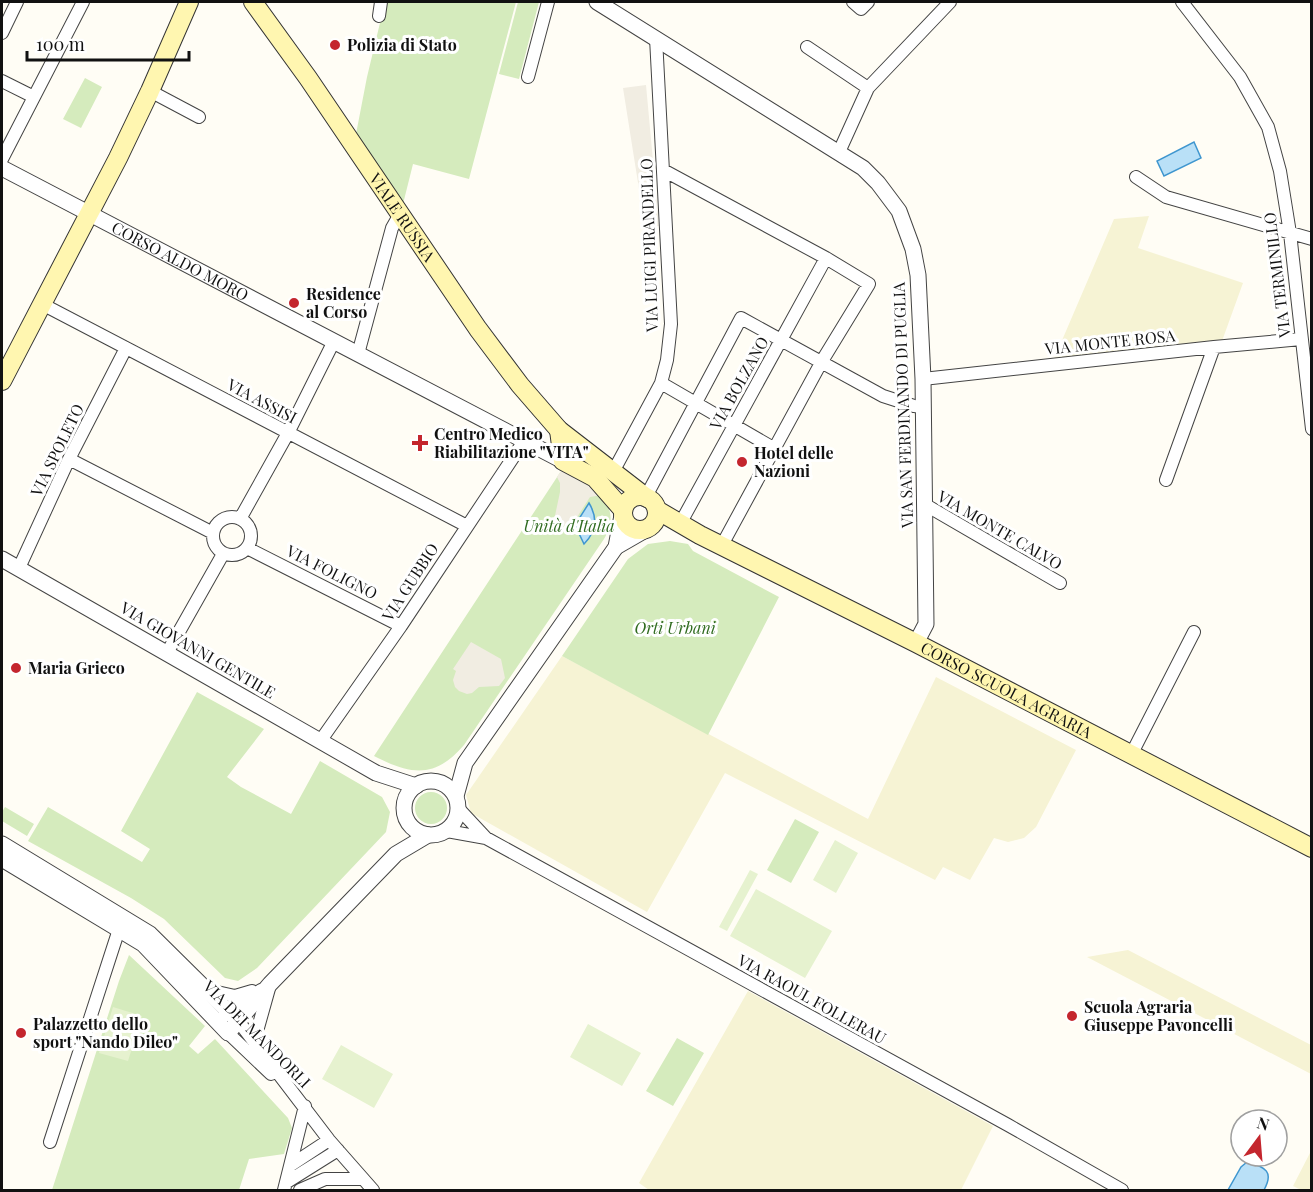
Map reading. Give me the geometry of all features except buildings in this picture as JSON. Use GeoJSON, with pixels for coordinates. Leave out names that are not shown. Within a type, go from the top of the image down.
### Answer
{"type":"FeatureCollection","features":[{"type":"Feature","properties":{"kind":"main road"},"geometry":{"type":"LineString","coordinates":[[2,381],[90,214],[150,91],[189,2]]}},
{"type":"Feature","properties":{"kind":"main road","name":"VIALE RUSSIA"},"geometry":{"type":"LineString","coordinates":[[253,2],[308,78],[485,338],[520,385],[559,430],[651,499]]}},
{"type":"Feature","properties":{"kind":"main road"},"geometry":{"type":"LineString","coordinates":[[559,430],[563,461]]}},
{"type":"Feature","properties":{"kind":"main road","name":"CORSO ALDO MORO"},"geometry":{"type":"LineString","coordinates":[[563,461],[595,478],[623,510]]}},
{"type":"Feature","properties":{"kind":"main road"},"geometry":{"type":"LineString","coordinates":[[642,496],[651,499],[656,520],[644,530],[633,529],[625,521],[623,510],[628,501],[642,496]]}},
{"type":"Feature","properties":{"kind":"main road","name":"CORSO SCUOLA AGRARIA"},"geometry":{"type":"LineString","coordinates":[[651,499],[680,524],[700,535],[916,643],[1311,848]]}},
{"type":"Feature","properties":{"kind":"main road","name":"CORSO SCUOLA AGRARIA"},"geometry":{"type":"LineString","coordinates":[[649,528],[700,535]]}},
{"type":"Feature","properties":{"kind":"street"},"geometry":{"type":"LineString","coordinates":[[2,33],[17,2]]}},
{"type":"Feature","properties":{"kind":"street"},"geometry":{"type":"LineString","coordinates":[[2,159],[83,2]]}},
{"type":"Feature","properties":{"kind":"street"},"geometry":{"type":"LineString","coordinates":[[379,16],[381,2]]}},
{"type":"Feature","properties":{"kind":"street"},"geometry":{"type":"LineString","coordinates":[[528,77],[548,2]]}},
{"type":"Feature","properties":{"kind":"street","name":"VIA SAN FERDINANDO DI PUGLIA"},"geometry":{"type":"LineString","coordinates":[[597,2],[839,152],[878,183],[898,211],[913,249],[918,275],[923,379],[926,624],[916,643]]}},
{"type":"Feature","properties":{"kind":"street"},"geometry":{"type":"LineString","coordinates":[[853,2],[861,9],[868,2]]}},
{"type":"Feature","properties":{"kind":"street"},"geometry":{"type":"LineString","coordinates":[[839,152],[868,88],[950,2]]}},
{"type":"Feature","properties":{"kind":"street","name":"VIA TERMINILLO"},"geometry":{"type":"LineString","coordinates":[[1182,2],[1240,77],[1268,127],[1280,171],[1290,233],[1311,429]]}},
{"type":"Feature","properties":{"kind":"street","name":"VIA LUIGI PIRANDELLO"},"geometry":{"type":"LineString","coordinates":[[613,472],[662,383],[671,324],[656,38]]}},
{"type":"Feature","properties":{"kind":"street"},"geometry":{"type":"LineString","coordinates":[[807,47],[868,88]]}},
{"type":"Feature","properties":{"kind":"street"},"geometry":{"type":"LineString","coordinates":[[2,81],[34,97]]}},
{"type":"Feature","properties":{"kind":"street"},"geometry":{"type":"LineString","coordinates":[[150,91],[199,117]]}},
{"type":"Feature","properties":{"kind":"street","name":"CORSO ALDO MORO"},"geometry":{"type":"LineString","coordinates":[[2,168],[563,461]]}},
{"type":"Feature","properties":{"kind":"street"},"geometry":{"type":"LineString","coordinates":[[663,170],[826,258],[869,284],[822,362],[722,545]]}},
{"type":"Feature","properties":{"kind":"street"},"geometry":{"type":"LineString","coordinates":[[1136,177],[1166,197],[1311,238]]}},
{"type":"Feature","properties":{"kind":"street"},"geometry":{"type":"LineString","coordinates":[[358,354],[392,228],[400,214]]}},
{"type":"Feature","properties":{"kind":"street","name":"VIA BOLZANO"},"geometry":{"type":"LineString","coordinates":[[680,524],[826,258]]}},
{"type":"Feature","properties":{"kind":"street","name":"VIA ASSISI"},"geometry":{"type":"LineString","coordinates":[[42,304],[466,526]]}},
{"type":"Feature","properties":{"kind":"street"},"geometry":{"type":"LineString","coordinates":[[651,499],[695,403],[741,318],[883,396],[914,406],[923,406]]}},
{"type":"Feature","properties":{"kind":"street","name":"VIA MONTE ROSA"},"geometry":{"type":"LineString","coordinates":[[923,379],[1214,346],[1301,339]]}},
{"type":"Feature","properties":{"kind":"street"},"geometry":{"type":"LineString","coordinates":[[240,519],[288,433],[334,341]]}},
{"type":"Feature","properties":{"kind":"street"},"geometry":{"type":"LineString","coordinates":[[1166,480],[1214,346]]}},
{"type":"Feature","properties":{"kind":"street","name":"VIA SPOLETO"},"geometry":{"type":"LineString","coordinates":[[19,568],[69,459],[126,348]]}},
{"type":"Feature","properties":{"kind":"street"},"geometry":{"type":"LineString","coordinates":[[662,383],[776,449]]}},
{"type":"Feature","properties":{"kind":"street","name":"VIA GUBBIO"},"geometry":{"type":"LineString","coordinates":[[321,740],[401,626],[524,441]]}},
{"type":"Feature","properties":{"kind":"street"},"geometry":{"type":"LineString","coordinates":[[69,459],[213,533]]}},
{"type":"Feature","properties":{"kind":"street","name":"VIA MONTE CALVO"},"geometry":{"type":"LineString","coordinates":[[924,504],[1060,583]]}},
{"type":"Feature","properties":{"kind":"street"},"geometry":{"type":"LineString","coordinates":[[435,782],[465,763],[616,547],[623,510]]}},
{"type":"Feature","properties":{"kind":"street"},"geometry":{"type":"LineString","coordinates":[[228,517],[240,519],[249,526],[250,543],[247,548],[236,555],[223,554],[214,545],[214,527],[228,517]]}},
{"type":"Feature","properties":{"kind":"street"},"geometry":{"type":"LineString","coordinates":[[616,547],[649,528]]}},
{"type":"Feature","properties":{"kind":"street","name":"VIA FOLIGNO"},"geometry":{"type":"LineString","coordinates":[[247,548],[401,626]]}},
{"type":"Feature","properties":{"kind":"street"},"geometry":{"type":"LineString","coordinates":[[167,653],[223,554]]}},
{"type":"Feature","properties":{"kind":"street","name":"VIA GIOVANNI GENTILE"},"geometry":{"type":"LineString","coordinates":[[2,559],[376,773],[416,786]]}},
{"type":"Feature","properties":{"kind":"street"},"geometry":{"type":"LineString","coordinates":[[1131,755],[1194,632]]}},
{"type":"Feature","properties":{"kind":"street"},"geometry":{"type":"LineString","coordinates":[[228,1022],[270,984],[396,854],[428,835],[447,831],[455,821],[465,763]]}},
{"type":"Feature","properties":{"kind":"street","name":"VIA GIOVANNI GENTILE"},"geometry":{"type":"LineString","coordinates":[[376,773],[405,802]]}},
{"type":"Feature","properties":{"kind":"street"},"geometry":{"type":"LineString","coordinates":[[396,854],[407,821],[404,808],[411,790],[428,782],[435,782],[447,786],[457,802]]}},
{"type":"Feature","properties":{"kind":"street","name":"VIA RAOUL FOLLERAU"},"geometry":{"type":"LineString","coordinates":[[457,802],[486,838]]}},
{"type":"Feature","properties":{"kind":"street"},"geometry":{"type":"LineString","coordinates":[[407,821],[416,830],[428,835]]}},
{"type":"Feature","properties":{"kind":"street","name":"VIA RAOUL FOLLERAU"},"geometry":{"type":"LineString","coordinates":[[447,831],[486,838],[1008,1125],[1122,1191]]}},
{"type":"Feature","properties":{"kind":"street","name":"VIA DEI MANDORLI"},"geometry":{"type":"LineString","coordinates":[[2,844],[121,923],[228,1022],[305,1106]]}},
{"type":"Feature","properties":{"kind":"street","name":"VIA DEI MANDORLI"},"geometry":{"type":"LineString","coordinates":[[2,859],[121,923],[150,933],[208,990],[228,1022],[254,1042],[305,1106]]}},
{"type":"Feature","properties":{"kind":"street"},"geometry":{"type":"LineString","coordinates":[[50,1142],[121,923]]}},
{"type":"Feature","properties":{"kind":"street"},"geometry":{"type":"LineString","coordinates":[[208,990],[235,996],[270,984]]}},
{"type":"Feature","properties":{"kind":"street"},"geometry":{"type":"LineString","coordinates":[[254,1042],[270,984]]}},
{"type":"Feature","properties":{"kind":"street"},"geometry":{"type":"LineString","coordinates":[[305,1106],[373,1191]]}},
{"type":"Feature","properties":{"kind":"street"},"geometry":{"type":"LineString","coordinates":[[286,1186],[305,1106]]}},
{"type":"Feature","properties":{"kind":"street"},"geometry":{"type":"LineString","coordinates":[[291,1165],[334,1145]]}},
{"type":"Feature","properties":{"kind":"street"},"geometry":{"type":"LineString","coordinates":[[286,1186],[334,1145]]}},
{"type":"Feature","properties":{"kind":"street"},"geometry":{"type":"LineString","coordinates":[[300,1191],[325,1179],[363,1179]]}},
{"type":"Feature","properties":{"kind":"shaded area"},"geometry":{"type":"Polygon","coordinates":[[[646,85],[659,226],[645,227],[623,88],[646,85]]]}},
{"type":"Feature","properties":{"kind":"shaded area"},"geometry":{"type":"Polygon","coordinates":[[[1149,216],[1138,248],[1243,283],[1222,341],[1054,359],[1114,219],[1149,216]]]}},
{"type":"Feature","properties":{"kind":"shaded area"},"geometry":{"type":"Polygon","coordinates":[[[563,468],[580,477],[602,495],[590,497],[570,528],[564,525],[555,531],[552,530],[560,492],[557,477],[563,468]]]}},
{"type":"Feature","properties":{"kind":"shaded area"},"geometry":{"type":"Polygon","coordinates":[[[471,642],[501,659],[505,678],[499,686],[479,687],[467,694],[455,687],[453,680],[456,671],[453,669],[471,642]]]}},
{"type":"Feature","properties":{"kind":"shaded area"},"geometry":{"type":"Polygon","coordinates":[[[562,656],[868,819],[936,677],[1076,750],[1036,827],[1024,838],[1008,842],[994,838],[970,880],[943,867],[935,880],[725,773],[647,912],[471,813],[466,795],[562,656]]]}},
{"type":"Feature","properties":{"kind":"shaded area"},"geometry":{"type":"Polygon","coordinates":[[[1128,950],[1311,1045],[1311,1074],[1087,957],[1128,950]]]}},
{"type":"Feature","properties":{"kind":"shaded area"},"geometry":{"type":"Polygon","coordinates":[[[748,991],[993,1126],[961,1190],[649,1190],[639,1183],[748,991]]]}},
{"type":"Feature","properties":{"kind":"shaded area"},"geometry":{"type":"Polygon","coordinates":[[[1311,1151],[1311,1190],[1301,1190],[1293,1186],[1311,1151]]]}},
{"type":"Feature","properties":{"kind":"green space"},"geometry":{"type":"Polygon","coordinates":[[[385,2],[516,2],[469,179],[413,164],[403,204],[356,134],[385,2]]]}},
{"type":"Feature","properties":{"kind":"green space"},"geometry":{"type":"Polygon","coordinates":[[[518,2],[539,2],[519,79],[499,74],[518,2]]]}},
{"type":"Feature","properties":{"kind":"green space"},"geometry":{"type":"Polygon","coordinates":[[[85,78],[102,87],[81,128],[63,119],[85,78]]]}},
{"type":"Feature","properties":{"kind":"green space","name":"Unità d'Italia"},"geometry":{"type":"Polygon","coordinates":[[[563,468],[593,488],[607,505],[610,526],[604,539],[464,745],[453,756],[433,768],[411,770],[374,756],[563,468]]]}},
{"type":"Feature","properties":{"kind":"green space","name":"Orti Urbani"},"geometry":{"type":"Polygon","coordinates":[[[670,541],[688,544],[693,551],[779,597],[708,735],[562,656],[628,559],[648,544],[670,541]]]}},
{"type":"Feature","properties":{"kind":"green space"},"geometry":{"type":"Polygon","coordinates":[[[197,692],[264,729],[227,777],[241,787],[291,814],[320,761],[382,797],[390,812],[386,832],[257,968],[238,981],[225,978],[164,919],[28,841],[48,807],[142,862],[150,849],[121,831],[197,692]]]}},
{"type":"Feature","properties":{"kind":"green space"},"geometry":{"type":"Polygon","coordinates":[[[431,792],[442,797],[447,808],[442,819],[431,824],[420,819],[415,808],[420,797],[431,792]]]}},
{"type":"Feature","properties":{"kind":"green space"},"geometry":{"type":"Polygon","coordinates":[[[5,807],[34,824],[27,836],[2,821],[2,812],[5,807]]]}},
{"type":"Feature","properties":{"kind":"green space"},"geometry":{"type":"Polygon","coordinates":[[[795,819],[819,832],[791,883],[767,870],[795,819]]]}},
{"type":"Feature","properties":{"kind":"green space"},"geometry":{"type":"Polygon","coordinates":[[[835,840],[858,853],[836,893],[813,880],[835,840]]]}},
{"type":"Feature","properties":{"kind":"green space"},"geometry":{"type":"Polygon","coordinates":[[[750,870],[758,874],[727,931],[719,927],[750,870]]]}},
{"type":"Feature","properties":{"kind":"green space"},"geometry":{"type":"Polygon","coordinates":[[[756,889],[832,931],[805,978],[730,936],[756,889]]]}},
{"type":"Feature","properties":{"kind":"green space"},"geometry":{"type":"Polygon","coordinates":[[[129,955],[205,1026],[189,1046],[198,1054],[215,1039],[288,1118],[292,1128],[284,1154],[249,1159],[239,1190],[52,1190],[129,955]]]}},
{"type":"Feature","properties":{"kind":"green space"},"geometry":{"type":"Polygon","coordinates":[[[113,1007],[142,1016],[128,1061],[99,1053],[113,1007]]]}},
{"type":"Feature","properties":{"kind":"green space"},"geometry":{"type":"Polygon","coordinates":[[[588,1024],[641,1053],[622,1086],[570,1057],[588,1024]]]}},
{"type":"Feature","properties":{"kind":"green space"},"geometry":{"type":"Polygon","coordinates":[[[677,1038],[704,1053],[673,1106],[646,1091],[677,1038]]]}},
{"type":"Feature","properties":{"kind":"green space"},"geometry":{"type":"Polygon","coordinates":[[[341,1045],[393,1074],[374,1108],[322,1079],[341,1045]]]}},
{"type":"Feature","properties":{"kind":"water"},"geometry":{"type":"Polygon","coordinates":[[[1194,142],[1201,158],[1164,176],[1157,161],[1194,142]]]}},
{"type":"Feature","properties":{"kind":"water"},"geometry":{"type":"Polygon","coordinates":[[[589,503],[595,519],[591,535],[584,544],[575,525],[589,503]]]}},
{"type":"Feature","properties":{"kind":"water"},"geometry":{"type":"Polygon","coordinates":[[[1240,1168],[1263,1168],[1268,1175],[1264,1190],[1228,1190],[1240,1168]]]}},
{"type":"Feature","properties":{"kind":"place","name":"Polizia di Stato"},"geometry":{"type":"Point","coordinates":[335,45]}},
{"type":"Feature","properties":{"kind":"place","name":"Residence al Corso"},"geometry":{"type":"Point","coordinates":[294,303]}},
{"type":"Feature","properties":{"kind":"place","name":"Centro Medico Riabilitazione \"VITA\""},"geometry":{"type":"Point","coordinates":[420,443]}},
{"type":"Feature","properties":{"kind":"place","name":"Hotel delle Nazioni"},"geometry":{"type":"Point","coordinates":[742,462]}},
{"type":"Feature","properties":{"kind":"place","name":"Maria Grieco"},"geometry":{"type":"Point","coordinates":[16,668]}},
{"type":"Feature","properties":{"kind":"place","name":"Scuola Agraria Giuseppe Pavoncelli"},"geometry":{"type":"Point","coordinates":[1072,1016]}},
{"type":"Feature","properties":{"kind":"place","name":"Palazzetto dello sport \"Nando Dileo\""},"geometry":{"type":"Point","coordinates":[21,1033]}}]}
